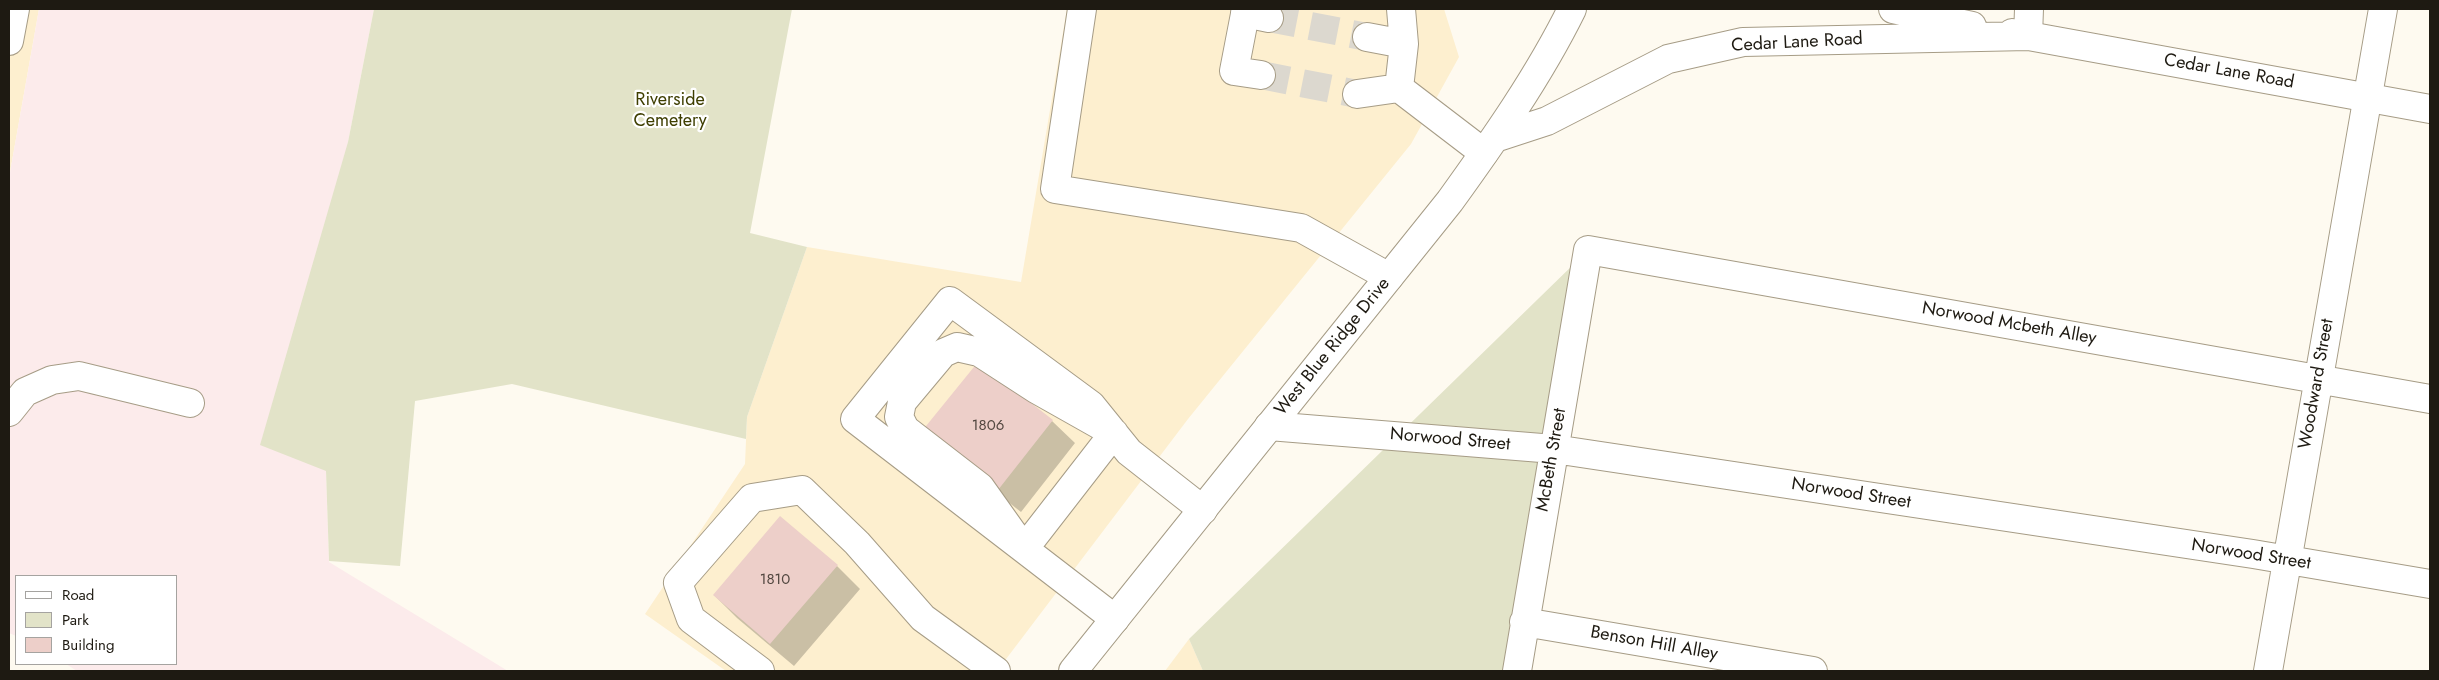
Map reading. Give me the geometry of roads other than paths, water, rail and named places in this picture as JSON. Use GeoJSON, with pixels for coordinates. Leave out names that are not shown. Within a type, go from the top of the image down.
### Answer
{"type":"FeatureCollection","features":[{"type":"Feature","properties":{"kind":"street"},"geometry":{"type":"LineString","coordinates":[[9,41],[15,9]]}},
{"type":"Feature","properties":{"kind":"street"},"geometry":{"type":"LineString","coordinates":[[1082,9],[1055,189],[1301,228],[1389,277]]}},
{"type":"Feature","properties":{"kind":"street"},"geometry":{"type":"LineString","coordinates":[[1399,88],[1404,44],[1400,9]]}},
{"type":"Feature","properties":{"kind":"street","name":"West Blue Ridge Drive"},"geometry":{"type":"LineString","coordinates":[[1074,671],[1389,277],[1489,146],[1561,32],[1572,9]]}},
{"type":"Feature","properties":{"kind":"street","name":"Cedar Lane Road"},"geometry":{"type":"LineString","coordinates":[[1892,9],[1951,16],[2028,36],[2430,109]]}},
{"type":"Feature","properties":{"kind":"street"},"geometry":{"type":"LineString","coordinates":[[2028,36],[2029,9]]}},
{"type":"Feature","properties":{"kind":"street","name":"Woodward Street"},"geometry":{"type":"LineString","coordinates":[[2268,671],[2366,97],[2384,9]]}},
{"type":"Feature","properties":{"kind":"street"},"geometry":{"type":"LineString","coordinates":[[1253,13],[1234,71],[1260,75]]}},
{"type":"Feature","properties":{"kind":"street","name":"Cedar Lane Road"},"geometry":{"type":"LineString","coordinates":[[1489,146],[1547,121],[1668,59],[1743,42],[2028,36]]}},
{"type":"Feature","properties":{"kind":"street"},"geometry":{"type":"LineString","coordinates":[[1367,37],[1404,44]]}},
{"type":"Feature","properties":{"kind":"street"},"geometry":{"type":"LineString","coordinates":[[1357,94],[1399,88],[1489,146]]}},
{"type":"Feature","properties":{"kind":"street","name":"Norwood Mcbeth Alley"},"geometry":{"type":"LineString","coordinates":[[1588,250],[2430,399]]}},
{"type":"Feature","properties":{"kind":"street","name":"McBeth Street"},"geometry":{"type":"LineString","coordinates":[[1517,671],[1588,250]]}},
{"type":"Feature","properties":{"kind":"street"},"geometry":{"type":"LineString","coordinates":[[1115,619],[854,418],[950,301],[1091,405],[1129,452],[1203,510]]}},
{"type":"Feature","properties":{"kind":"street"},"geometry":{"type":"LineString","coordinates":[[1024,549],[980,487],[905,429],[898,417],[902,402],[943,354],[957,346],[979,352],[1036,389],[1114,433]]}},
{"type":"Feature","properties":{"kind":"street"},"geometry":{"type":"LineString","coordinates":[[9,412],[25,392],[52,380],[79,376],[190,403]]}},
{"type":"Feature","properties":{"kind":"street","name":"Norwood Street"},"geometry":{"type":"LineString","coordinates":[[1269,426],[1554,449],[2287,560],[2430,584]]}},
{"type":"Feature","properties":{"kind":"street"},"geometry":{"type":"LineString","coordinates":[[1024,549],[1114,433]]}},
{"type":"Feature","properties":{"kind":"street"},"geometry":{"type":"LineString","coordinates":[[760,671],[691,619],[678,583],[752,498],[802,490],[857,543],[924,618],[996,671]]}},
{"type":"Feature","properties":{"kind":"street","name":"Benson Hill Alley"},"geometry":{"type":"LineString","coordinates":[[1524,622],[1813,671]]}},
{"type":"Feature","properties":{"kind":"tunnel"},"geometry":{"type":"LineString","coordinates":[[1269,18],[1367,37]]}},
{"type":"Feature","properties":{"kind":"tunnel"},"geometry":{"type":"LineString","coordinates":[[1261,75],[1357,94]]}},
{"type":"Feature","properties":{"kind":"park label","name":"Riverside Cemetery"},"geometry":{"type":"Point","coordinates":[670,111]}}]}
